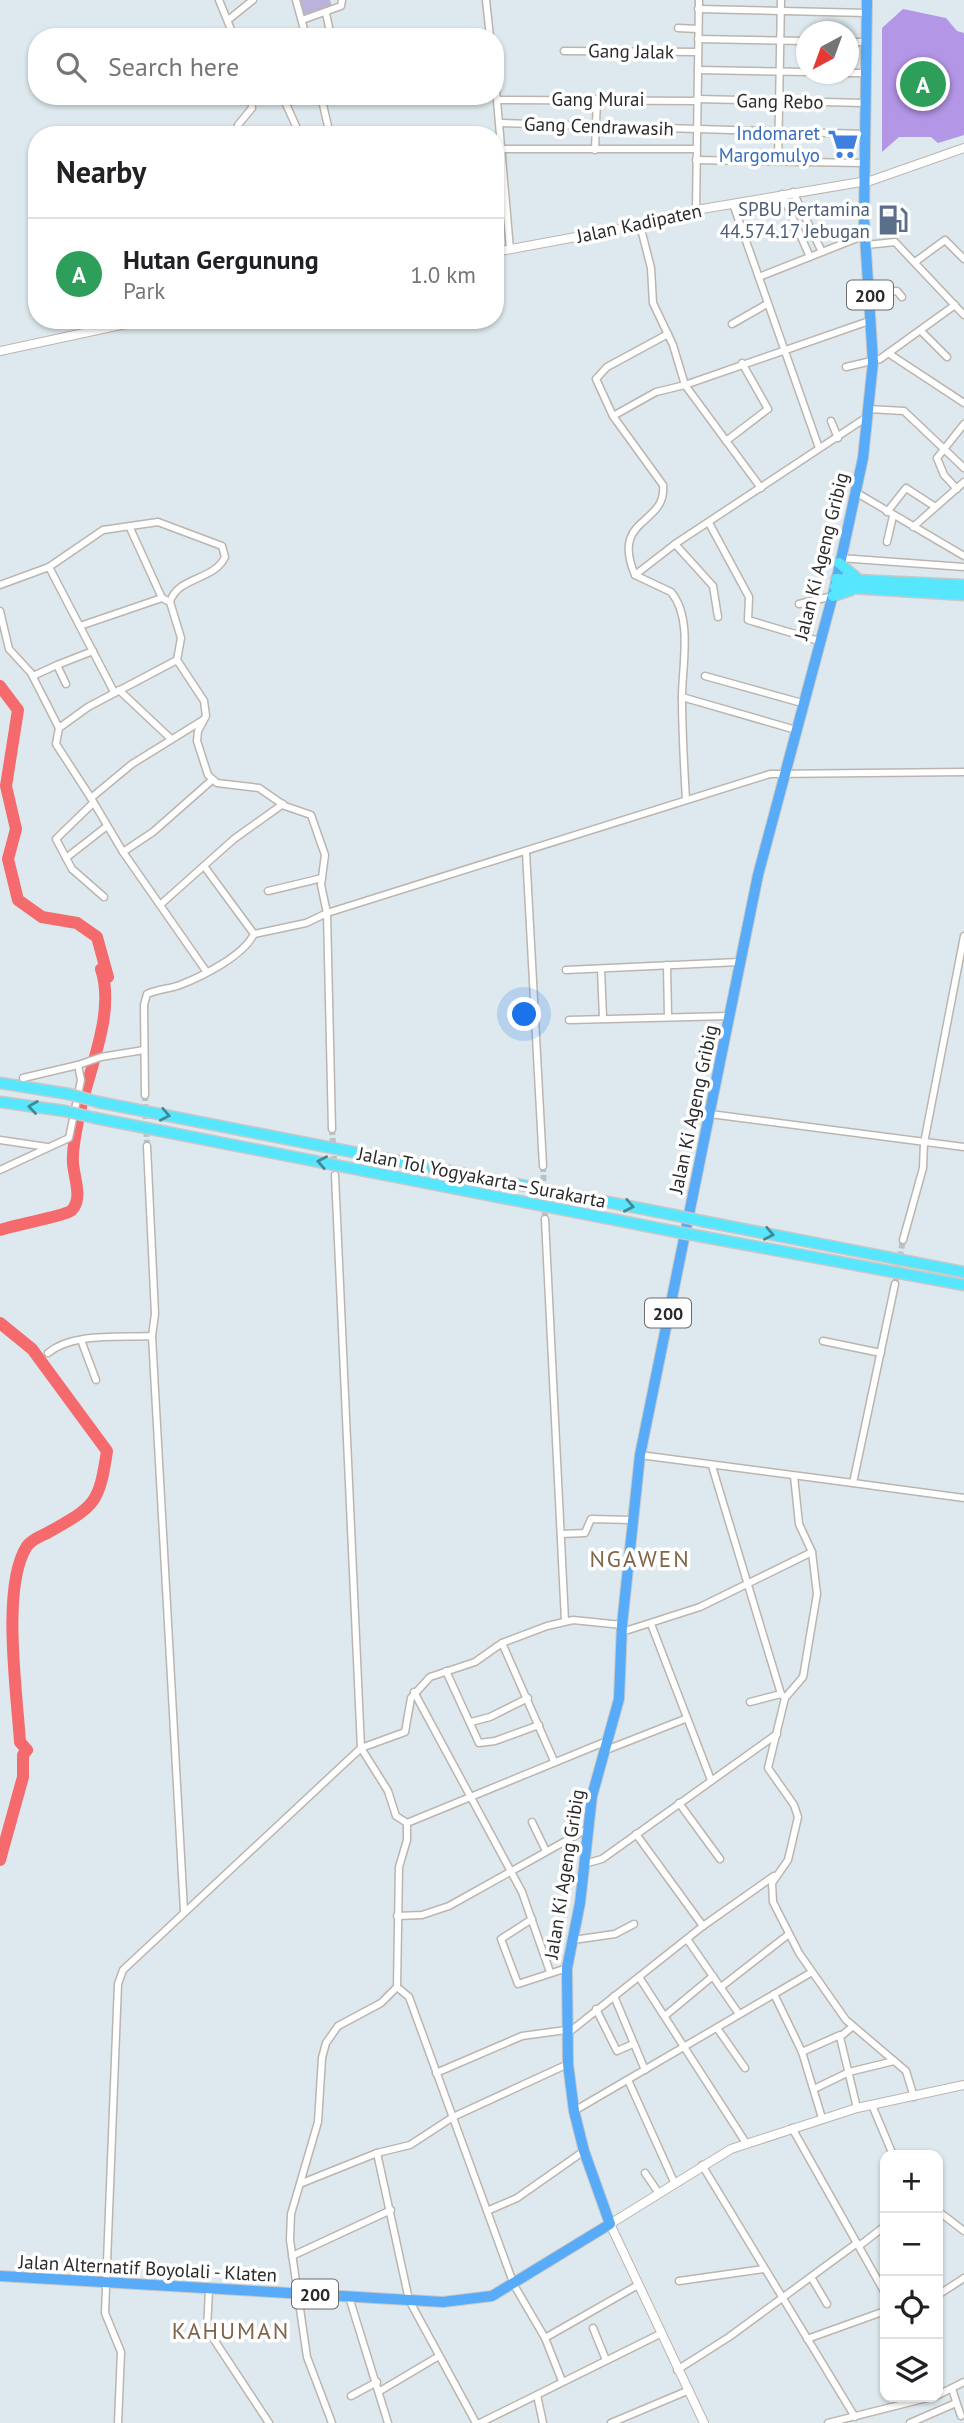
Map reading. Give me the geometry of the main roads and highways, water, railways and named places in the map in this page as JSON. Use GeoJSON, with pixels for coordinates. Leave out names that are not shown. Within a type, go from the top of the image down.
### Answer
{"type":"FeatureCollection","features":[{"type":"Feature","properties":{"kind":"highway"},"geometry":{"type":"LineString","coordinates":[[840,560],[856,584]]}},
{"type":"Feature","properties":{"kind":"highway"},"geometry":{"type":"LineString","coordinates":[[856,584],[964,595]]}},
{"type":"Feature","properties":{"kind":"highway"},"geometry":{"type":"LineString","coordinates":[[835,587],[856,584],[964,585]]}},
{"type":"Feature","properties":{"kind":"highway","name":"Jalan Tol Yogyakarta–Surakarta"},"geometry":{"type":"LineString","coordinates":[[0,1083],[69,1094],[98,1102],[964,1271]]}},
{"type":"Feature","properties":{"kind":"highway","name":"Jalan Tol Yogyakarta–Surakarta"},"geometry":{"type":"LineString","coordinates":[[0,1102],[65,1111],[677,1232],[851,1263],[964,1288]]}},
{"type":"Feature","properties":{"kind":"main road","name":"Jalan Ki Ageng Gribig"},"geometry":{"type":"LineString","coordinates":[[610,2224],[584,2151],[574,2111],[568,2064],[567,1968],[592,1796],[619,1699],[622,1628],[640,1455],[739,962],[857,493],[873,362],[866,240],[868,181],[864,163],[867,0]]}},
{"type":"Feature","properties":{"kind":"main road","name":"Jalan Alternatif Boyolali - Klaten"},"geometry":{"type":"LineString","coordinates":[[0,2276],[209,2290],[349,2295],[409,2301],[476,2300],[514,2285],[610,2224]]}},
{"type":"Feature","properties":{"kind":"waterway"},"geometry":{"type":"LineString","coordinates":[[0,686],[18,710],[6,786],[16,829],[8,859],[18,900],[42,917],[77,923],[97,937],[108,977]]}},
{"type":"Feature","properties":{"kind":"waterway"},"geometry":{"type":"LineString","coordinates":[[0,1230],[68,1212],[77,1200],[74,1144],[102,1027],[105,987],[101,969]]}},
{"type":"Feature","properties":{"kind":"waterway"},"geometry":{"type":"LineString","coordinates":[[0,1323],[32,1349],[107,1451],[101,1482],[92,1502],[76,1516],[32,1541],[19,1564],[13,1613],[14,1669],[20,1742],[27,1750],[23,1755],[23,1777],[0,1860]]}},
{"type":"Feature","properties":{"kind":"tunnel"},"geometry":{"type":"LineString","coordinates":[[145,1095],[147,1146]]}},
{"type":"Feature","properties":{"kind":"tunnel"},"geometry":{"type":"LineString","coordinates":[[332,1129],[335,1175]]}},
{"type":"Feature","properties":{"kind":"tunnel"},"geometry":{"type":"LineString","coordinates":[[543,1166],[545,1219]]}},
{"type":"Feature","properties":{"kind":"tunnel"},"geometry":{"type":"LineString","coordinates":[[895,1284],[903,1240]]}},
{"type":"Feature","properties":{"kind":"place","name":"Hutan Gergunung"},"geometry":{"type":"Point","coordinates":[923,84]}},
{"type":"Feature","properties":{"kind":"place","name":"Indomaret Margomulyo"},"geometry":{"type":"Point","coordinates":[843,144]}},
{"type":"Feature","properties":{"kind":"place","name":"SPBU Pertamina 44.574.17 Jebugan"},"geometry":{"type":"Point","coordinates":[893,220]}},
{"type":"Feature","properties":{"kind":"district","name":"NGAWEN"},"geometry":{"type":"Point","coordinates":[640,1558]}},
{"type":"Feature","properties":{"kind":"district","name":"KAHUMAN"},"geometry":{"type":"Point","coordinates":[231,2330]}}]}
